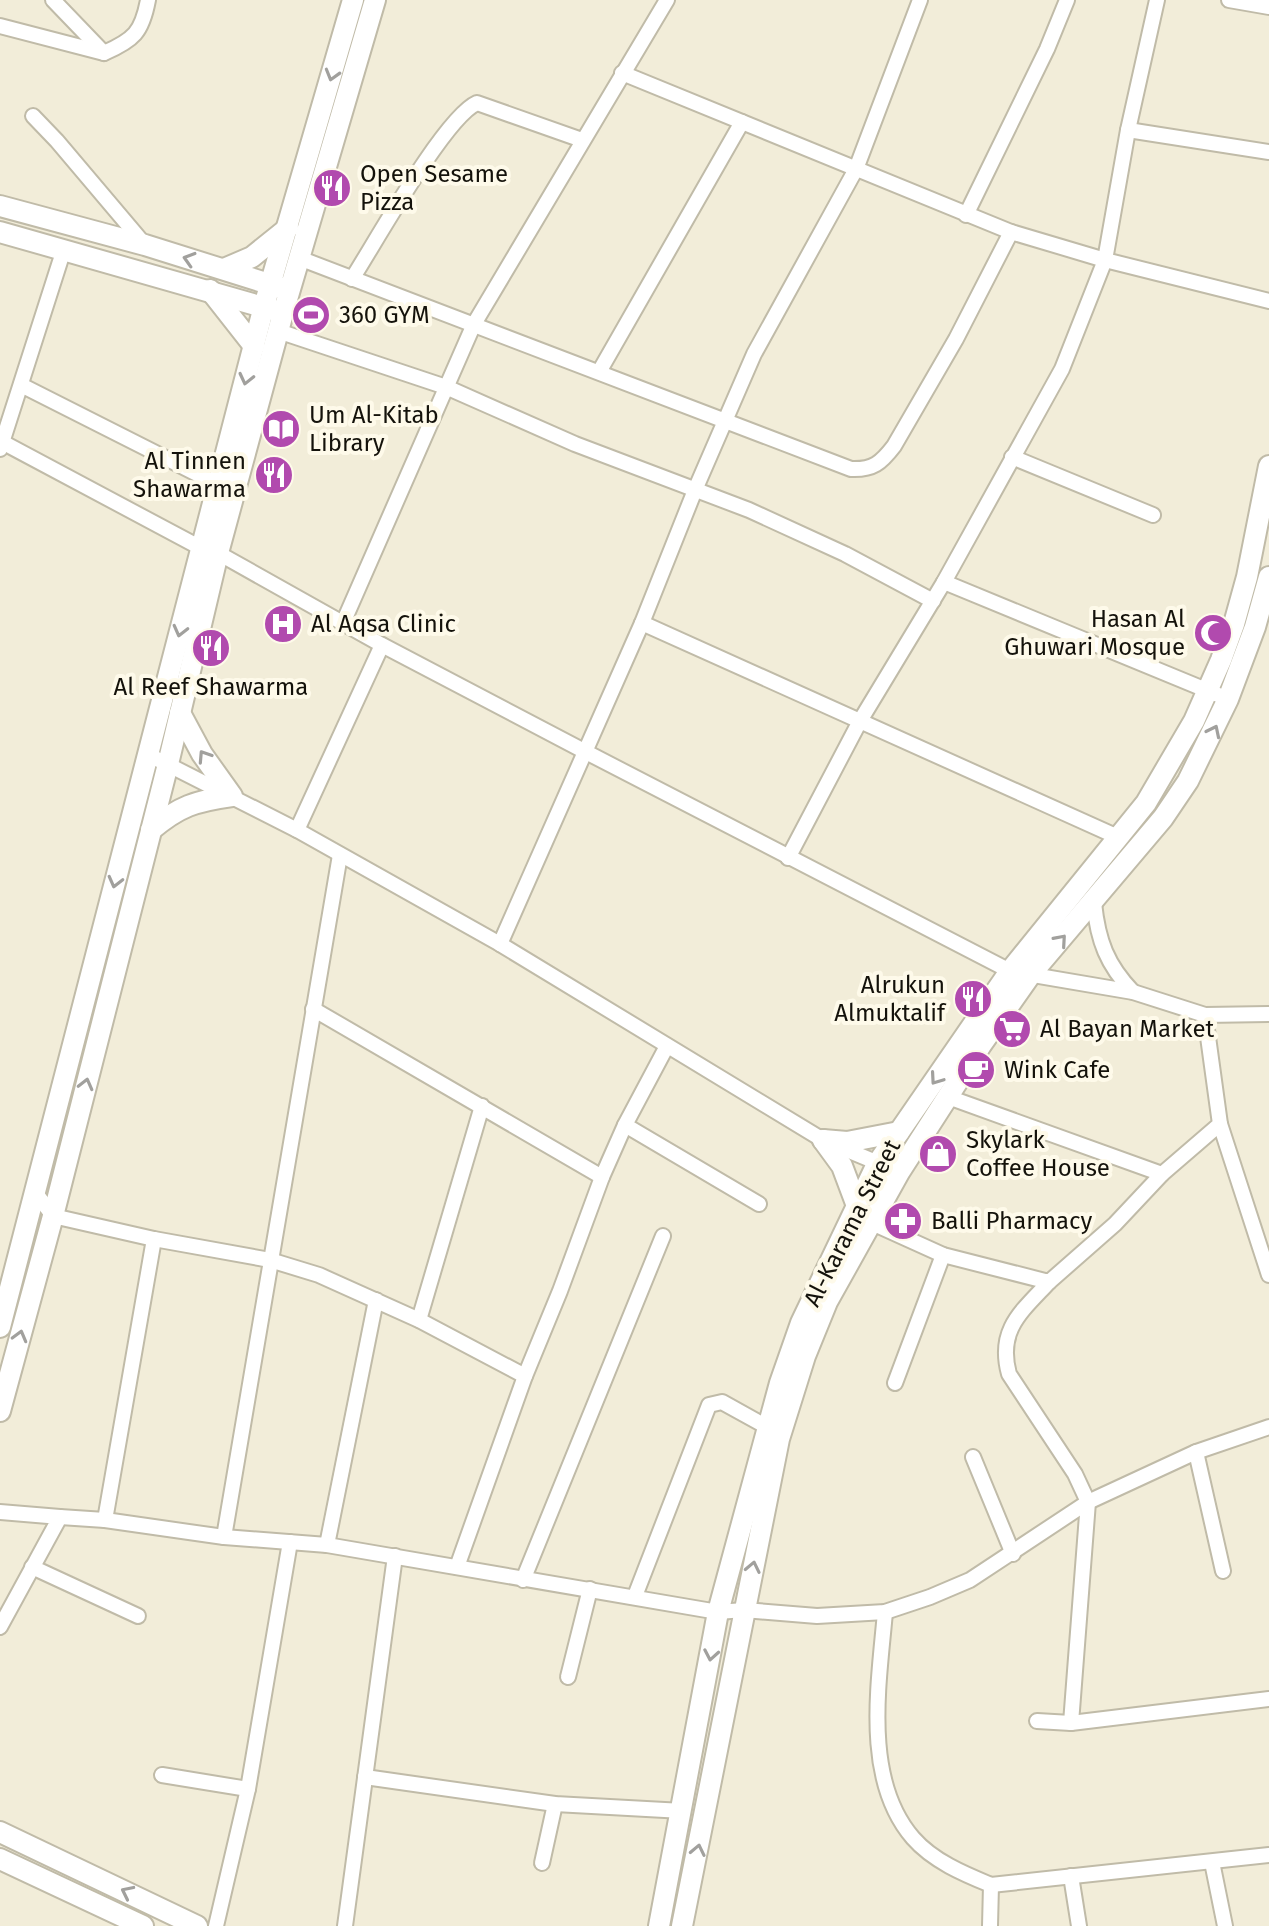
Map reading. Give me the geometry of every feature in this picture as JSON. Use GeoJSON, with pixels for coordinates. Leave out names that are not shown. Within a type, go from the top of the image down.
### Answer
{"type":"FeatureCollection","features":[{"type":"Feature","properties":{"kind":"street"},"geometry":{"type":"LineString","coordinates":[[53,0],[104,53]]}},
{"type":"Feature","properties":{"kind":"street"},"geometry":{"type":"LineString","coordinates":[[0,26],[104,53],[128,43],[140,28],[148,0]]}},
{"type":"Feature","properties":{"kind":"street"},"geometry":{"type":"LineString","coordinates":[[0,1327],[147,754],[275,317],[288,228],[353,0]]}},
{"type":"Feature","properties":{"kind":"street"},"geometry":{"type":"LineString","coordinates":[[280,287],[299,258],[375,0]]}},
{"type":"Feature","properties":{"kind":"street"},"geometry":{"type":"LineString","coordinates":[[343,623],[474,324],[667,0]]}},
{"type":"Feature","properties":{"kind":"street"},"geometry":{"type":"LineString","coordinates":[[500,944],[642,623],[725,419],[779,305],[856,169],[920,0]]}},
{"type":"Feature","properties":{"kind":"street"},"geometry":{"type":"LineString","coordinates":[[966,215],[1047,49],[1067,0]]}},
{"type":"Feature","properties":{"kind":"street"},"geometry":{"type":"LineString","coordinates":[[788,858],[860,721],[944,582],[1062,369],[1105,260],[1128,130],[1157,0]]}},
{"type":"Feature","properties":{"kind":"street"},"geometry":{"type":"LineString","coordinates":[[1229,0],[1269,7]]}},
{"type":"Feature","properties":{"kind":"street"},"geometry":{"type":"LineString","coordinates":[[622,73],[1011,232],[1105,260],[1269,301]]}},
{"type":"Feature","properties":{"kind":"street"},"geometry":{"type":"LineString","coordinates":[[352,279],[447,130],[470,106],[477,103],[582,140]]}},
{"type":"Feature","properties":{"kind":"street"},"geometry":{"type":"LineString","coordinates":[[33,116],[145,245]]}},
{"type":"Feature","properties":{"kind":"street"},"geometry":{"type":"LineString","coordinates":[[599,372],[742,122]]}},
{"type":"Feature","properties":{"kind":"street"},"geometry":{"type":"LineString","coordinates":[[1128,130],[1269,152]]}},
{"type":"Feature","properties":{"kind":"street"},"geometry":{"type":"LineString","coordinates":[[0,206],[145,245],[280,287]]}},
{"type":"Feature","properties":{"kind":"street"},"geometry":{"type":"LineString","coordinates":[[224,269],[252,257],[288,228]]}},
{"type":"Feature","properties":{"kind":"street"},"geometry":{"type":"LineString","coordinates":[[0,232],[210,290],[575,444],[749,510],[821,542],[933,601]]}},
{"type":"Feature","properties":{"kind":"street"},"geometry":{"type":"LineString","coordinates":[[299,258],[851,469],[867,470],[876,466],[894,446],[948,353],[1011,232]]}},
{"type":"Feature","properties":{"kind":"street"},"geometry":{"type":"LineString","coordinates":[[64,249],[1,445],[209,550],[382,645],[1010,971],[1133,992],[1205,1015],[1269,1014]]}},
{"type":"Feature","properties":{"kind":"street"},"geometry":{"type":"LineString","coordinates":[[210,290],[254,346]]}},
{"type":"Feature","properties":{"kind":"street"},"geometry":{"type":"LineString","coordinates":[[0,1411],[168,764],[180,713],[219,485],[254,346],[275,317]]}},
{"type":"Feature","properties":{"kind":"street"},"geometry":{"type":"LineString","coordinates":[[21,385],[219,485]]}},
{"type":"Feature","properties":{"kind":"street"},"geometry":{"type":"LineString","coordinates":[[1012,457],[1153,515]]}},
{"type":"Feature","properties":{"kind":"street","name":"Al-Karama Street"},"geometry":{"type":"LineString","coordinates":[[682,1926],[779,1439],[805,1356],[863,1214],[877,1164],[1010,971],[1146,803],[1208,691],[1234,624],[1247,577],[1269,466]]}},
{"type":"Feature","properties":{"kind":"street"},"geometry":{"type":"LineString","coordinates":[[1247,577],[1269,576]]}},
{"type":"Feature","properties":{"kind":"street","name":"Al-Karama Street"},"geometry":{"type":"LineString","coordinates":[[659,1926],[718,1612],[780,1383],[801,1323],[863,1214],[900,1171],[1031,974],[1094,903],[1163,818],[1188,781],[1228,699],[1255,627],[1269,576]]}},
{"type":"Feature","properties":{"kind":"street"},"geometry":{"type":"LineString","coordinates":[[944,582],[1228,699]]}},
{"type":"Feature","properties":{"kind":"street"},"geometry":{"type":"LineString","coordinates":[[642,623],[1120,838]]}},
{"type":"Feature","properties":{"kind":"street"},"geometry":{"type":"LineString","coordinates":[[297,830],[382,645]]}},
{"type":"Feature","properties":{"kind":"street"},"geometry":{"type":"LineString","coordinates":[[180,713],[202,754],[232,796]]}},
{"type":"Feature","properties":{"kind":"street"},"geometry":{"type":"LineString","coordinates":[[147,754],[297,830],[500,944],[823,1140],[900,1171]]}},
{"type":"Feature","properties":{"kind":"street"},"geometry":{"type":"LineString","coordinates":[[151,830],[173,811],[187,805],[232,796]]}},
{"type":"Feature","properties":{"kind":"street"},"geometry":{"type":"LineString","coordinates":[[1146,803],[1163,818]]}},
{"type":"Feature","properties":{"kind":"street"},"geometry":{"type":"LineString","coordinates":[[224,1537],[340,855]]}},
{"type":"Feature","properties":{"kind":"street"},"geometry":{"type":"LineString","coordinates":[[1094,903],[1101,947],[1117,976],[1133,992]]}},
{"type":"Feature","properties":{"kind":"street"},"geometry":{"type":"LineString","coordinates":[[313,1009],[602,1177]]}},
{"type":"Feature","properties":{"kind":"street"},"geometry":{"type":"LineString","coordinates":[[1205,1015],[1220,1124],[1269,1275]]}},
{"type":"Feature","properties":{"kind":"street"},"geometry":{"type":"LineString","coordinates":[[457,1567],[525,1376],[602,1177],[625,1125],[667,1046]]}},
{"type":"Feature","properties":{"kind":"street"},"geometry":{"type":"LineString","coordinates":[[948,1097],[1162,1174]]}},
{"type":"Feature","properties":{"kind":"street"},"geometry":{"type":"LineString","coordinates":[[419,1320],[482,1106]]}},
{"type":"Feature","properties":{"kind":"street"},"geometry":{"type":"LineString","coordinates":[[1071,1723],[1088,1502],[1075,1474],[1009,1374],[1005,1358],[1006,1338],[1017,1317],[1049,1282],[1115,1224],[1162,1174],[1220,1124]]}},
{"type":"Feature","properties":{"kind":"street"},"geometry":{"type":"LineString","coordinates":[[625,1125],[759,1204]]}},
{"type":"Feature","properties":{"kind":"street"},"geometry":{"type":"LineString","coordinates":[[823,1140],[847,1142],[899,1132]]}},
{"type":"Feature","properties":{"kind":"street"},"geometry":{"type":"LineString","coordinates":[[823,1140],[842,1166],[863,1214],[943,1255],[1049,1282]]}},
{"type":"Feature","properties":{"kind":"street"},"geometry":{"type":"LineString","coordinates":[[35,1192],[53,1216],[154,1239],[270,1260],[319,1275],[419,1320],[525,1376]]}},
{"type":"Feature","properties":{"kind":"street"},"geometry":{"type":"LineString","coordinates":[[523,1580],[663,1236]]}},
{"type":"Feature","properties":{"kind":"street"},"geometry":{"type":"LineString","coordinates":[[105,1520],[154,1239]]}},
{"type":"Feature","properties":{"kind":"street"},"geometry":{"type":"LineString","coordinates":[[895,1383],[943,1255]]}},
{"type":"Feature","properties":{"kind":"street"},"geometry":{"type":"LineString","coordinates":[[327,1545],[376,1300]]}},
{"type":"Feature","properties":{"kind":"street"},"geometry":{"type":"LineString","coordinates":[[635,1596],[709,1405],[722,1402],[769,1428]]}},
{"type":"Feature","properties":{"kind":"street"},"geometry":{"type":"LineString","coordinates":[[0,1512],[105,1520],[224,1537],[327,1545],[718,1612],[744,1610],[817,1616],[885,1612],[970,1580],[1088,1502],[1196,1452],[1269,1427]]}},
{"type":"Feature","properties":{"kind":"street"},"geometry":{"type":"LineString","coordinates":[[1196,1452],[1223,1571]]}},
{"type":"Feature","properties":{"kind":"street"},"geometry":{"type":"LineString","coordinates":[[973,1457],[1013,1554]]}},
{"type":"Feature","properties":{"kind":"street"},"geometry":{"type":"LineString","coordinates":[[0,1627],[60,1517]]}},
{"type":"Feature","properties":{"kind":"street"},"geometry":{"type":"LineString","coordinates":[[216,1926],[248,1789],[290,1542]]}},
{"type":"Feature","properties":{"kind":"street"},"geometry":{"type":"LineString","coordinates":[[345,1926],[395,1556]]}},
{"type":"Feature","properties":{"kind":"street"},"geometry":{"type":"LineString","coordinates":[[32,1567],[138,1616]]}},
{"type":"Feature","properties":{"kind":"street"},"geometry":{"type":"LineString","coordinates":[[568,1677],[590,1589]]}},
{"type":"Feature","properties":{"kind":"street"},"geometry":{"type":"LineString","coordinates":[[885,1612],[876,1715],[881,1766],[900,1820],[914,1840],[935,1857],[991,1885],[1269,1855]]}},
{"type":"Feature","properties":{"kind":"street"},"geometry":{"type":"LineString","coordinates":[[1037,1721],[1071,1723],[1269,1699]]}},
{"type":"Feature","properties":{"kind":"street"},"geometry":{"type":"LineString","coordinates":[[162,1775],[248,1789]]}},
{"type":"Feature","properties":{"kind":"street"},"geometry":{"type":"LineString","coordinates":[[365,1777],[555,1804],[683,1811]]}},
{"type":"Feature","properties":{"kind":"street"},"geometry":{"type":"LineString","coordinates":[[542,1863],[555,1804]]}},
{"type":"Feature","properties":{"kind":"street"},"geometry":{"type":"LineString","coordinates":[[0,1832],[197,1926]]}},
{"type":"Feature","properties":{"kind":"street"},"geometry":{"type":"LineString","coordinates":[[0,1859],[143,1926]]}},
{"type":"Feature","properties":{"kind":"street"},"geometry":{"type":"LineString","coordinates":[[1212,1862],[1225,1926]]}},
{"type":"Feature","properties":{"kind":"street"},"geometry":{"type":"LineString","coordinates":[[1071,1876],[1079,1926]]}},
{"type":"Feature","properties":{"kind":"street"},"geometry":{"type":"LineString","coordinates":[[990,1926],[991,1885]]}},
{"type":"Feature","properties":{"kind":"place","name":"Open Sesame Pizza"},"geometry":{"type":"Point","coordinates":[332,188]}},
{"type":"Feature","properties":{"kind":"place","name":"360 GYM"},"geometry":{"type":"Point","coordinates":[311,315]}},
{"type":"Feature","properties":{"kind":"place","name":"Um Al-Kitab Library"},"geometry":{"type":"Point","coordinates":[281,429]}},
{"type":"Feature","properties":{"kind":"place","name":"Al Tinnen Shawarma"},"geometry":{"type":"Point","coordinates":[274,475]}},
{"type":"Feature","properties":{"kind":"place","name":"Al Aqsa Clinic"},"geometry":{"type":"Point","coordinates":[283,624]}},
{"type":"Feature","properties":{"kind":"place","name":"Hasan Al Ghuwari Mosque"},"geometry":{"type":"Point","coordinates":[1213,633]}},
{"type":"Feature","properties":{"kind":"place","name":"Al Reef Shawarma"},"geometry":{"type":"Point","coordinates":[211,648]}},
{"type":"Feature","properties":{"kind":"place","name":"Alrukun Almuktalif"},"geometry":{"type":"Point","coordinates":[973,999]}},
{"type":"Feature","properties":{"kind":"place","name":"Al Bayan Market"},"geometry":{"type":"Point","coordinates":[1012,1029]}},
{"type":"Feature","properties":{"kind":"place","name":"Wink Cafe"},"geometry":{"type":"Point","coordinates":[976,1070]}},
{"type":"Feature","properties":{"kind":"place","name":"Skylark Coffee House"},"geometry":{"type":"Point","coordinates":[938,1154]}},
{"type":"Feature","properties":{"kind":"place","name":"Balli Pharmacy"},"geometry":{"type":"Point","coordinates":[903,1221]}}]}
